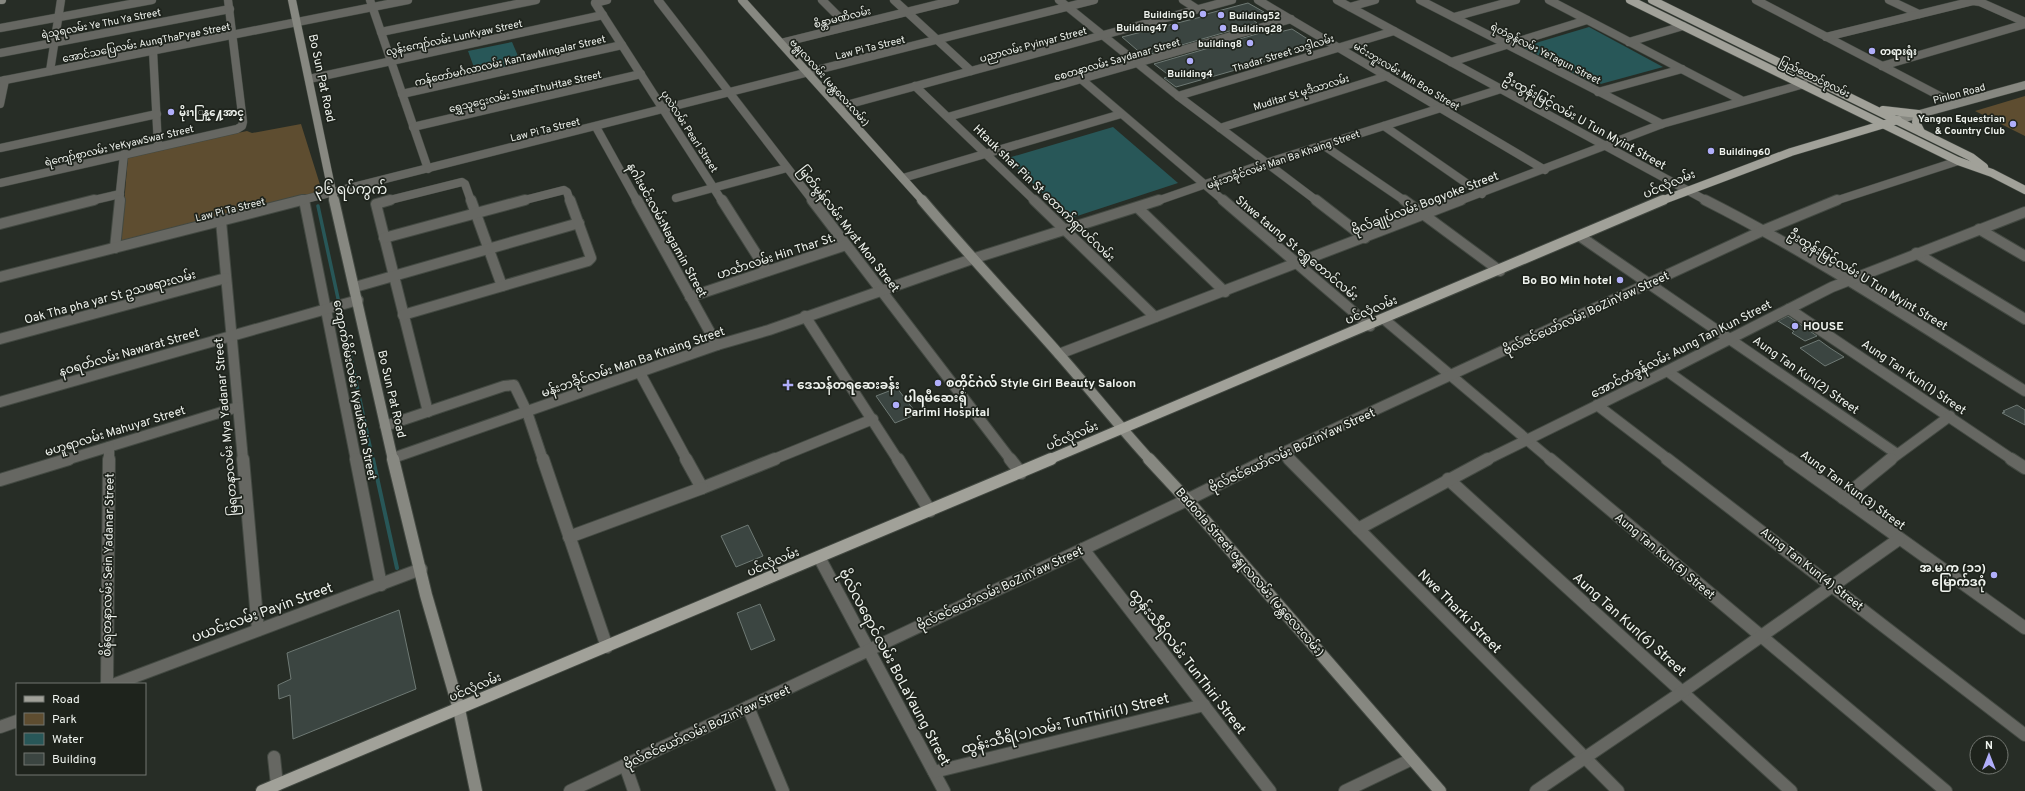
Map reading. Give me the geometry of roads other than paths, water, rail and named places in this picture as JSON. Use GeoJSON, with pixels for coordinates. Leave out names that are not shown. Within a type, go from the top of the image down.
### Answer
{"type":"FeatureCollection","features":[{"type":"Feature","properties":{"kind":"main road","name":"ပြည်ထောင်စုလမ်း"},"geometry":{"type":"LineString","coordinates":[[1630,0],[1909,135],[1958,161],[1992,173],[2025,190]]}},
{"type":"Feature","properties":{"kind":"main road","name":"ပြည်ထောင်စုလမ်း"},"geometry":{"type":"LineString","coordinates":[[1652,0],[1971,157],[1992,173]]}},
{"type":"Feature","properties":{"kind":"main road"},"geometry":{"type":"LineString","coordinates":[[1866,106],[1918,114],[1916,122],[1920,132]]}},
{"type":"Feature","properties":{"kind":"main road"},"geometry":{"type":"LineString","coordinates":[[1855,109],[1865,121],[1864,130],[1889,131],[1909,135]]}},
{"type":"Feature","properties":{"kind":"main road","name":"ပင်လုံလမ်း"},"geometry":{"type":"LineString","coordinates":[[262,791],[1385,320],[1729,174],[1898,120]]}},
{"type":"Feature","properties":{"kind":"street"},"geometry":{"type":"LineString","coordinates":[[50,71],[61,0]]}},
{"type":"Feature","properties":{"kind":"street"},"geometry":{"type":"LineString","coordinates":[[0,28],[152,0]]}},
{"type":"Feature","properties":{"kind":"street"},"geometry":{"type":"LineString","coordinates":[[228,0],[233,35]]}},
{"type":"Feature","properties":{"kind":"street","name":"Bo Sun Pat Road"},"geometry":{"type":"LineString","coordinates":[[292,0],[332,193],[358,300],[385,426],[421,569],[426,595],[459,709],[476,791]]}},
{"type":"Feature","properties":{"kind":"street","name":"အောင်သပြေလမ်း AungThaPyae Street"},"geometry":{"type":"LineString","coordinates":[[3,81],[297,23],[371,4],[408,0]]}},
{"type":"Feature","properties":{"kind":"street"},"geometry":{"type":"LineString","coordinates":[[381,32],[536,0]]}},
{"type":"Feature","properties":{"kind":"street","name":"ပုလဲလမ်း Pearl Street"},"geometry":{"type":"LineString","coordinates":[[607,0],[595,2],[767,271]]}},
{"type":"Feature","properties":{"kind":"street","name":"မြတ်မွန်လမ်း Myat Mon Street"},"geometry":{"type":"LineString","coordinates":[[658,0],[1021,473]]}},
{"type":"Feature","properties":{"kind":"street","name":"ဗန္ဓုလလမ်း (မန္တလေးလမ်း)"},"geometry":{"type":"LineString","coordinates":[[742,0],[903,178],[972,260]]}},
{"type":"Feature","properties":{"kind":"street"},"geometry":{"type":"LineString","coordinates":[[822,0],[848,26]]}},
{"type":"Feature","properties":{"kind":"street"},"geometry":{"type":"LineString","coordinates":[[894,0],[971,71]]}},
{"type":"Feature","properties":{"kind":"street","name":"စိန္တာမဏိလမ်း"},"geometry":{"type":"LineString","coordinates":[[781,43],[955,0]]}},
{"type":"Feature","properties":{"kind":"street"},"geometry":{"type":"LineString","coordinates":[[1059,0],[1178,96],[1365,238]]}},
{"type":"Feature","properties":{"kind":"street","name":"Law Pi Ta Street"},"geometry":{"type":"LineString","coordinates":[[0,277],[1094,0]]}},
{"type":"Feature","properties":{"kind":"street"},"geometry":{"type":"LineString","coordinates":[[1183,0],[1197,10]]}},
{"type":"Feature","properties":{"kind":"street","name":"ပညာလမ်း Pyinyar Street"},"geometry":{"type":"LineString","coordinates":[[839,107],[1232,0]]}},
{"type":"Feature","properties":{"kind":"street","name":"မင်းဘူးလမ်း Min Boo Street"},"geometry":{"type":"LineString","coordinates":[[1258,0],[1545,170]]}},
{"type":"Feature","properties":{"kind":"street","name":"ဦးထွန်းမြင့်လမ်း U Tun Myint Street"},"geometry":{"type":"LineString","coordinates":[[1337,0],[1686,192],[1764,230],[1848,280],[2025,391]]}},
{"type":"Feature","properties":{"kind":"street"},"geometry":{"type":"LineString","coordinates":[[1350,7],[1375,0]]}},
{"type":"Feature","properties":{"kind":"street","name":"ရဲတံခွန်လမ်း YeTagun Street"},"geometry":{"type":"LineString","coordinates":[[1420,0],[1662,124]]}},
{"type":"Feature","properties":{"kind":"street"},"geometry":{"type":"LineString","coordinates":[[1454,17],[1516,0]]}},
{"type":"Feature","properties":{"kind":"street"},"geometry":{"type":"LineString","coordinates":[[1549,0],[1741,100]]}},
{"type":"Feature","properties":{"kind":"street"},"geometry":{"type":"LineString","coordinates":[[1756,0],[1955,104]]}},
{"type":"Feature","properties":{"kind":"street"},"geometry":{"type":"LineString","coordinates":[[1889,0],[1919,14]]}},
{"type":"Feature","properties":{"kind":"street"},"geometry":{"type":"LineString","coordinates":[[1826,37],[1977,1],[2025,23]]}},
{"type":"Feature","properties":{"kind":"street"},"geometry":{"type":"LineString","coordinates":[[371,4],[428,169]]}},
{"type":"Feature","properties":{"kind":"street","name":"ရဲသူရလမ်း Ye Thu Ya Street"},"geometry":{"type":"LineString","coordinates":[[0,53],[230,9]]}},
{"type":"Feature","properties":{"kind":"street","name":"လွန်းကျော်လမ်း LunKyaw Street"},"geometry":{"type":"LineString","coordinates":[[309,79],[603,15]]}},
{"type":"Feature","properties":{"kind":"street","name":"စေတနာလမ်း Saydanar Street"},"geometry":{"type":"LineString","coordinates":[[948,117],[1291,20]]}},
{"type":"Feature","properties":{"kind":"street"},"geometry":{"type":"LineString","coordinates":[[1451,62],[1587,20]]}},
{"type":"Feature","properties":{"kind":"street"},"geometry":{"type":"LineString","coordinates":[[1882,66],[2025,23]]}},
{"type":"Feature","properties":{"kind":"street"},"geometry":{"type":"LineString","coordinates":[[1630,42],[1683,26]]}},
{"type":"Feature","properties":{"kind":"street","name":"Thadar Street သဒ္ဒါလမ်း"},"geometry":{"type":"LineString","coordinates":[[1178,96],[1394,31]]}},
{"type":"Feature","properties":{"kind":"street","name":"ရဲကျော်စွာလမ်း YeKyawSwar Street"},"geometry":{"type":"LineString","coordinates":[[0,183],[237,129],[242,126],[243,122],[233,35]]}},
{"type":"Feature","properties":{"kind":"street","name":"ကန်တော်မင်္ဂလာလမ်း KanTawMingalar Street"},"geometry":{"type":"LineString","coordinates":[[402,94],[622,45]]}},
{"type":"Feature","properties":{"kind":"street"},"geometry":{"type":"LineString","coordinates":[[153,51],[158,146]]}},
{"type":"Feature","properties":{"kind":"street"},"geometry":{"type":"LineString","coordinates":[[1598,92],[1682,69]]}},
{"type":"Feature","properties":{"kind":"street","name":"ရွှေသူဌေးလမ်း ShweThuHtae Street"},"geometry":{"type":"LineString","coordinates":[[413,127],[641,74]]}},
{"type":"Feature","properties":{"kind":"street","name":"Muditar St မုဒိသာလမ်း"},"geometry":{"type":"LineString","coordinates":[[1220,128],[1387,76]]}},
{"type":"Feature","properties":{"kind":"street","name":"Shwe taung St ရွှေတောင်လမ်း"},"geometry":{"type":"LineString","coordinates":[[1081,79],[1370,326]]}},
{"type":"Feature","properties":{"kind":"street"},"geometry":{"type":"LineString","coordinates":[[0,104],[3,81]]}},
{"type":"Feature","properties":{"kind":"street","name":"ဗိုလ်ချုပ်လမ်း Bogyoke Street"},"geometry":{"type":"LineString","coordinates":[[1059,354],[1545,170],[1662,124],[1741,100],[1804,84]]}},
{"type":"Feature","properties":{"kind":"street","name":"Pinlon Road"},"geometry":{"type":"LineString","coordinates":[[1898,120],[2025,85]]}},
{"type":"Feature","properties":{"kind":"street","name":"Htauk shar Pin St ထောက်ရှာပင်လမ်း"},"geometry":{"type":"LineString","coordinates":[[915,86],[1155,317]]}},
{"type":"Feature","properties":{"kind":"street","name":"မန်းဘခိုင်လမ်း Man Ba Khaing Street"},"geometry":{"type":"LineString","coordinates":[[393,458],[717,345],[769,330],[881,290],[1138,208],[1266,163],[1501,89]]}},
{"type":"Feature","properties":{"kind":"street"},"geometry":{"type":"LineString","coordinates":[[0,148],[157,114]]}},
{"type":"Feature","properties":{"kind":"street"},"geometry":{"type":"LineString","coordinates":[[903,178],[1121,114]]}},
{"type":"Feature","properties":{"kind":"street"},"geometry":{"type":"LineString","coordinates":[[1384,126],[1482,194]]}},
{"type":"Feature","properties":{"kind":"street","name":"နဂါးမင်းလမ်းNagamin Street"},"geometry":{"type":"LineString","coordinates":[[596,127],[717,345]]}},
{"type":"Feature","properties":{"kind":"street"},"geometry":{"type":"LineString","coordinates":[[1323,145],[1425,215],[1500,271]]}},
{"type":"Feature","properties":{"kind":"street"},"geometry":{"type":"LineString","coordinates":[[115,248],[124,154]]}},
{"type":"Feature","properties":{"kind":"street","name":"ဗိုလ်ဇင်ယော်လမ်း BoZinYaw Street"},"geometry":{"type":"LineString","coordinates":[[570,791],[1187,500],[1282,452],[1452,376],[1764,230],[1841,199],[1958,161]]}},
{"type":"Feature","properties":{"kind":"street"},"geometry":{"type":"LineString","coordinates":[[676,198],[787,168]]}},
{"type":"Feature","properties":{"kind":"street"},"geometry":{"type":"LineString","coordinates":[[428,412],[375,207],[376,204],[462,182],[465,184],[502,286]]}},
{"type":"Feature","properties":{"kind":"street"},"geometry":{"type":"LineString","coordinates":[[384,238],[564,190],[567,192],[592,258],[588,261],[403,315]]}},
{"type":"Feature","properties":{"kind":"street"},"geometry":{"type":"LineString","coordinates":[[0,224],[120,194]]}},
{"type":"Feature","properties":{"kind":"street","name":"ကျောက်စိမ်းလမ်း KyaukSein Street"},"geometry":{"type":"LineString","coordinates":[[304,200],[381,585]]}},
{"type":"Feature","properties":{"kind":"street"},"geometry":{"type":"LineString","coordinates":[[1138,208],[1225,292]]}},
{"type":"Feature","properties":{"kind":"street","name":"အောင်တံခွန်လမ်း Aung Tan Kun Street"},"geometry":{"type":"LineString","coordinates":[[1358,529],[1448,479],[1848,280],[2025,212]]}},
{"type":"Feature","properties":{"kind":"street","name":"မြရတနာလမ်း Mya Yadanar Street"},"geometry":{"type":"LineString","coordinates":[[221,221],[258,630]]}},
{"type":"Feature","properties":{"kind":"street"},"geometry":{"type":"LineString","coordinates":[[355,287],[579,223]]}},
{"type":"Feature","properties":{"kind":"street"},"geometry":{"type":"LineString","coordinates":[[1978,229],[2025,256]]}},
{"type":"Feature","properties":{"kind":"street","name":"Aung Tan Kun(2) Street"},"geometry":{"type":"LineString","coordinates":[[1581,237],[1732,338],[1897,454]]}},
{"type":"Feature","properties":{"kind":"street","name":"ဟင်္သာလမ်း Hin Thar St."},"geometry":{"type":"LineString","coordinates":[[690,297],[846,245]]}},
{"type":"Feature","properties":{"kind":"street"},"geometry":{"type":"LineString","coordinates":[[1916,253],[2025,319]]}},
{"type":"Feature","properties":{"kind":"street","name":"Badoola Street ဗန္ဓုလလမ်း (မန္တလေးလမ်း)"},"geometry":{"type":"LineString","coordinates":[[972,260],[1059,354],[1122,430],[1187,500],[1440,791]]}},
{"type":"Feature","properties":{"kind":"street","name":"Oak Tha pha yar St ဥသဖရားလမ်း"},"geometry":{"type":"LineString","coordinates":[[0,339],[226,278]]}},
{"type":"Feature","properties":{"kind":"street","name":"နဝရတ်လမ်း Nawarat Street"},"geometry":{"type":"LineString","coordinates":[[0,402],[358,300]]}},
{"type":"Feature","properties":{"kind":"street","name":"Aung Tan Kun(1) Street"},"geometry":{"type":"LineString","coordinates":[[1788,309],[1950,416],[2025,468]]}},
{"type":"Feature","properties":{"kind":"street"},"geometry":{"type":"LineString","coordinates":[[805,316],[873,419],[930,510]]}},
{"type":"Feature","properties":{"kind":"street","name":"Aung Tan Kun(5) Street"},"geometry":{"type":"LineString","coordinates":[[1385,320],[1946,791]]}},
{"type":"Feature","properties":{"kind":"street","name":"Aung Tan Kun(3) Street"},"geometry":{"type":"LineString","coordinates":[[1667,371],[2025,628]]}},
{"type":"Feature","properties":{"kind":"street"},"geometry":{"type":"LineString","coordinates":[[640,373],[702,488]]}},
{"type":"Feature","properties":{"kind":"street"},"geometry":{"type":"LineString","coordinates":[[385,426],[504,386],[514,385],[527,412],[607,647]]}},
{"type":"Feature","properties":{"kind":"street","name":"Aung Tan Kun(4) Street"},"geometry":{"type":"LineString","coordinates":[[1597,405],[1833,585],[2025,735]]}},
{"type":"Feature","properties":{"kind":"street","name":"မဟူရာလမ်း Mahuyar Street"},"geometry":{"type":"LineString","coordinates":[[0,480],[238,407]]}},
{"type":"Feature","properties":{"kind":"street"},"geometry":{"type":"LineString","coordinates":[[1843,498],[1897,454],[1950,416]]}},
{"type":"Feature","properties":{"kind":"street"},"geometry":{"type":"LineString","coordinates":[[570,537],[702,488],[873,419]]}},
{"type":"Feature","properties":{"kind":"street","name":"စိန်ရတနာလမ်း Sein Yadanar Street"},"geometry":{"type":"LineString","coordinates":[[107,683],[109,447]]}},
{"type":"Feature","properties":{"kind":"street","name":"Nwe Tharki Street"},"geometry":{"type":"LineString","coordinates":[[1282,452],[1618,791]]}},
{"type":"Feature","properties":{"kind":"street","name":"Aung Tan Kun(6) Street"},"geometry":{"type":"LineString","coordinates":[[1448,479],[1791,791]]}},
{"type":"Feature","properties":{"kind":"street"},"geometry":{"type":"LineString","coordinates":[[1536,791],[1682,692],[1899,539]]}},
{"type":"Feature","properties":{"kind":"street","name":"ထွန်းသီရိလမ်း TunThiri Street"},"geometry":{"type":"LineString","coordinates":[[1083,549],[1270,791]]}},
{"type":"Feature","properties":{"kind":"street","name":"ဗိုလ်လရောင်လမ်း BoLaYaung Street"},"geometry":{"type":"LineString","coordinates":[[819,557],[944,791]]}},
{"type":"Feature","properties":{"kind":"street","name":"ပယင်းလမ်း Payin Street"},"geometry":{"type":"LineString","coordinates":[[118,683],[421,569]]}},
{"type":"Feature","properties":{"kind":"street","name":"ထွန်းသီရိ(၁)လမ်း TunThiri(1) Street"},"geometry":{"type":"LineString","coordinates":[[934,772],[1204,705]]}},
{"type":"Feature","properties":{"kind":"street"},"geometry":{"type":"LineString","coordinates":[[748,707],[783,791]]}},
{"type":"Feature","properties":{"kind":"street"},"geometry":{"type":"LineString","coordinates":[[0,727],[16,720]]}},
{"type":"Feature","properties":{"kind":"street"},"geometry":{"type":"LineString","coordinates":[[274,757],[277,784]]}},
{"type":"Feature","properties":{"kind":"street"},"geometry":{"type":"LineString","coordinates":[[1345,791],[1412,759]]}},
{"type":"Feature","properties":{"kind":"street"},"geometry":{"type":"LineString","coordinates":[[625,765],[634,791]]}},
{"type":"Feature","properties":{"kind":"water"},"geometry":{"type":"Polygon","coordinates":[[[1589,27],[1663,67],[1597,85],[1522,47],[1589,27]]]}},
{"type":"Feature","properties":{"kind":"water"},"geometry":{"type":"Polygon","coordinates":[[[512,42],[521,63],[476,73],[468,51],[512,42]]]}},
{"type":"Feature","properties":{"kind":"water"},"geometry":{"type":"Polygon","coordinates":[[[1113,127],[1178,183],[1068,219],[1008,158],[1113,127]]]}},
{"type":"Feature","properties":{"kind":"waterway"},"geometry":{"type":"LineString","coordinates":[[318,206],[373,460]]}},
{"type":"Feature","properties":{"kind":"waterway"},"geometry":{"type":"LineString","coordinates":[[373,459],[397,568]]}},
{"type":"Feature","properties":{"kind":"place","name":"Building50"},"geometry":{"type":"Point","coordinates":[1203,14]}},
{"type":"Feature","properties":{"kind":"place","name":"Building52"},"geometry":{"type":"Point","coordinates":[1221,15]}},
{"type":"Feature","properties":{"kind":"place","name":"Building47"},"geometry":{"type":"Point","coordinates":[1175,27]}},
{"type":"Feature","properties":{"kind":"place","name":"Building28"},"geometry":{"type":"Point","coordinates":[1223,28]}},
{"type":"Feature","properties":{"kind":"place","name":"building8"},"geometry":{"type":"Point","coordinates":[1250,43]}},
{"type":"Feature","properties":{"kind":"place","name":"တရားရုံး"},"geometry":{"type":"Point","coordinates":[1872,51]}},
{"type":"Feature","properties":{"kind":"place","name":"Building4"},"geometry":{"type":"Point","coordinates":[1190,61]}},
{"type":"Feature","properties":{"kind":"place","name":"မိုးၫြန္႔ေအာင္"},"geometry":{"type":"Point","coordinates":[171,112]}},
{"type":"Feature","properties":{"kind":"place","name":"Yangon Equestrian & Country Club"},"geometry":{"type":"Point","coordinates":[2013,124]}},
{"type":"Feature","properties":{"kind":"place","name":"Building60"},"geometry":{"type":"Point","coordinates":[1711,151]}},
{"type":"Feature","properties":{"kind":"place","name":"Bo BO Min hotel"},"geometry":{"type":"Point","coordinates":[1620,280]}},
{"type":"Feature","properties":{"kind":"place","name":"HOUSE"},"geometry":{"type":"Point","coordinates":[1795,326]}},
{"type":"Feature","properties":{"kind":"place","name":"စတိုင်ဂဲလ် Style Girl Beauty Saloon"},"geometry":{"type":"Point","coordinates":[938,383]}},
{"type":"Feature","properties":{"kind":"place","name":"ဒေသန်တရဆေးခန်း"},"geometry":{"type":"Point","coordinates":[788,385]}},
{"type":"Feature","properties":{"kind":"place","name":"ပါရမီဆေးရုံ Parimi Hospital"},"geometry":{"type":"Point","coordinates":[896,405]}},
{"type":"Feature","properties":{"kind":"place","name":"အ.မ.က (၁၁) မြောက်ဒဂုံ"},"geometry":{"type":"Point","coordinates":[1994,575]}},
{"type":"Feature","properties":{"kind":"district","name":"၃၆ ရပ်ကွက်"},"geometry":{"type":"Point","coordinates":[351,189]}}]}
